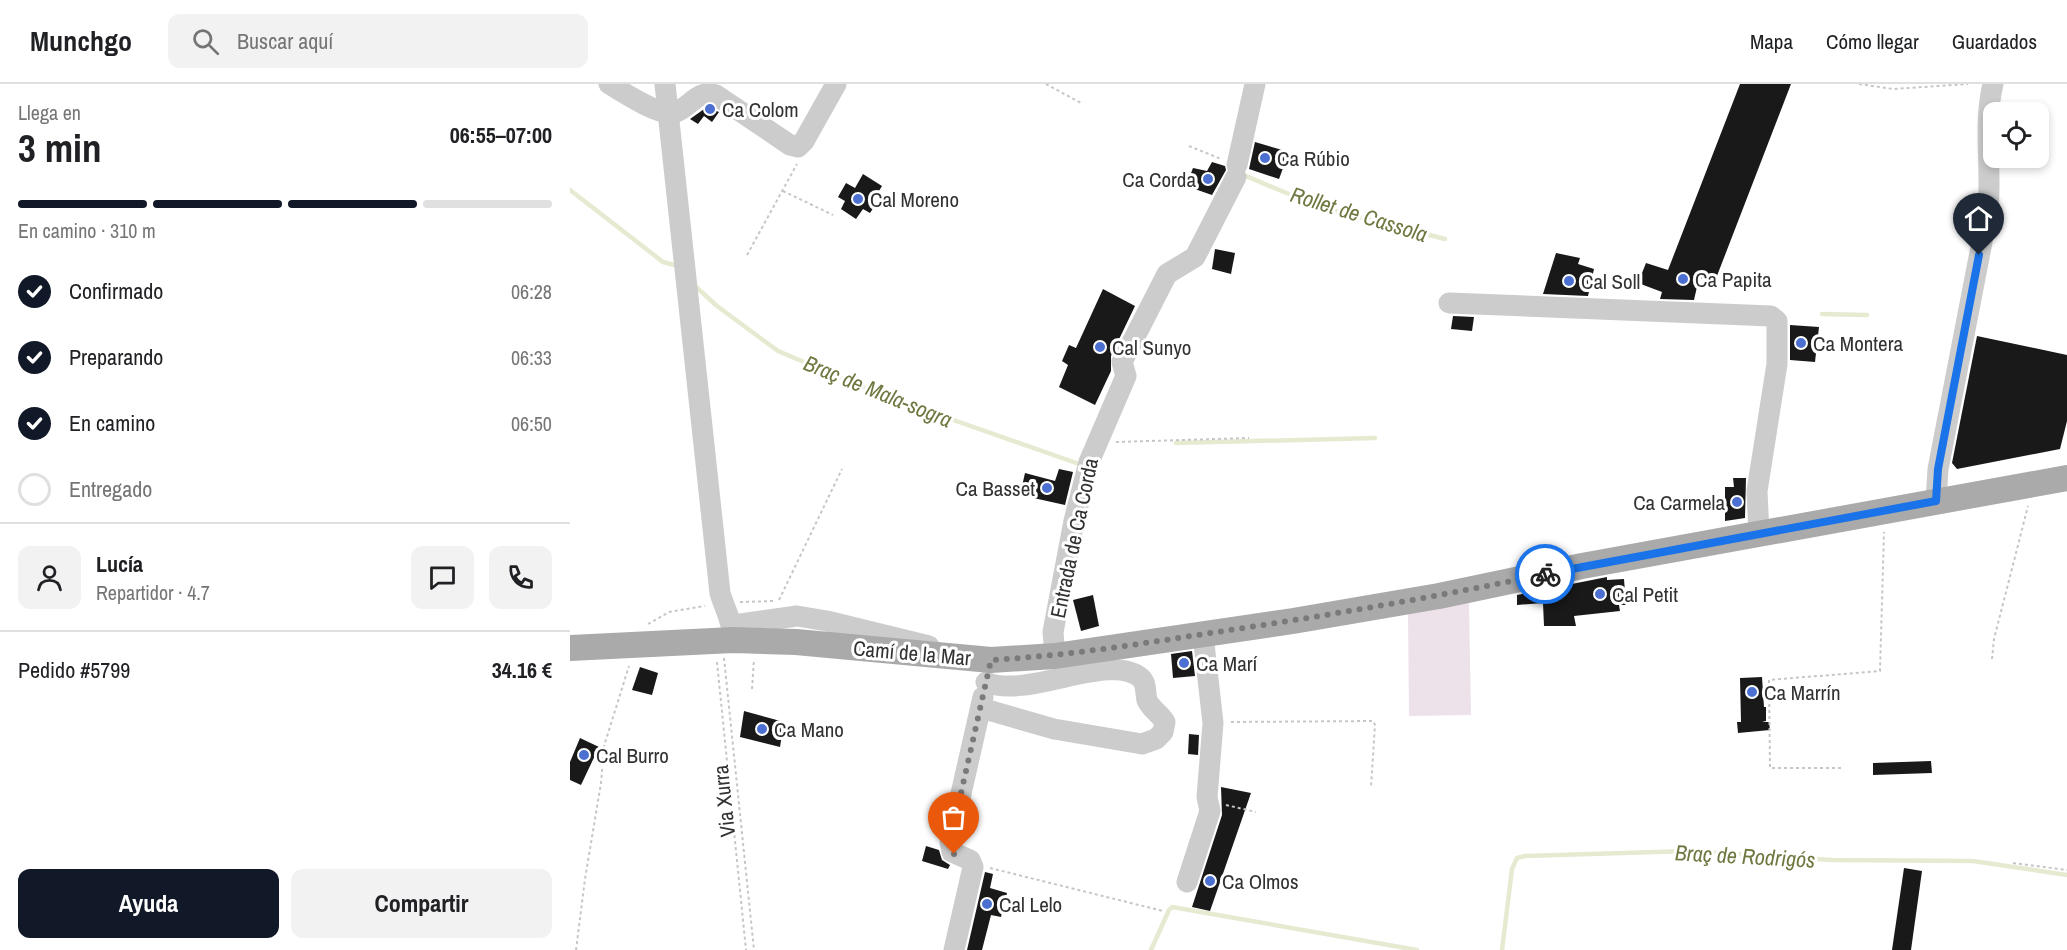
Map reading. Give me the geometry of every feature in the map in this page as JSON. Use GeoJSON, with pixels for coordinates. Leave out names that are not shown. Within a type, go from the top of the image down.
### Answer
{"type":"FeatureCollection","features":[{"type":"Feature","properties":{"kind":"main road","name":"Camí de la Mar"},"geometry":{"type":"LineString","coordinates":[[570,648],[638,637],[732,639],[796,642],[981,667],[1439,596],[1582,566],[2067,478]]}},
{"type":"Feature","properties":{"kind":"lane"},"geometry":{"type":"LineString","coordinates":[[609,84],[651,107],[668,113],[679,111],[697,96],[709,93],[716,95],[790,145],[798,147],[804,141],[836,84]]}},
{"type":"Feature","properties":{"kind":"lane"},"geometry":{"type":"LineString","coordinates":[[665,84],[723,603],[732,639]]}},
{"type":"Feature","properties":{"kind":"lane","name":"Entrada de Ca Corda"},"geometry":{"type":"LineString","coordinates":[[1055,656],[1053,632],[1074,521],[1095,443],[1126,376],[1122,362],[1167,274],[1195,257],[1237,171],[1255,84]]}},
{"type":"Feature","properties":{"kind":"lane"},"geometry":{"type":"LineString","coordinates":[[1936,501],[1938,469],[1988,211],[1990,187],[1988,129],[1993,84]]}},
{"type":"Feature","properties":{"kind":"lane"},"geometry":{"type":"LineString","coordinates":[[1449,303],[1771,316],[1774,318],[1777,321],[1777,364],[1757,491],[1760,534]]}},
{"type":"Feature","properties":{"kind":"lane"},"geometry":{"type":"LineString","coordinates":[[1187,882],[1210,811],[1207,797],[1213,720],[1203,634]]}},
{"type":"Feature","properties":{"kind":"lane"},"geometry":{"type":"LineString","coordinates":[[954,950],[972,864],[970,860],[952,852],[949,847],[981,708],[981,667]]}},
{"type":"Feature","properties":{"kind":"lane"},"geometry":{"type":"LineString","coordinates":[[981,667],[998,685],[1039,684],[1106,670],[1121,670],[1141,678],[1145,684],[1148,701],[1165,722],[1163,732],[1156,739],[1142,744],[1054,729],[981,708]]}},
{"type":"Feature","properties":{"kind":"path"},"geometry":{"type":"LineString","coordinates":[[1046,84],[1081,103]]}},
{"type":"Feature","properties":{"kind":"path"},"geometry":{"type":"LineString","coordinates":[[1859,84],[1893,90],[1968,84]]}},
{"type":"Feature","properties":{"kind":"path"},"geometry":{"type":"LineString","coordinates":[[1190,146],[1237,171]]}},
{"type":"Feature","properties":{"kind":"path"},"geometry":{"type":"LineString","coordinates":[[747,255],[799,158],[798,147]]}},
{"type":"Feature","properties":{"kind":"path"},"geometry":{"type":"LineString","coordinates":[[783,191],[832,214]]}},
{"type":"Feature","properties":{"kind":"path"},"geometry":{"type":"LineString","coordinates":[[1095,443],[1249,438]]}},
{"type":"Feature","properties":{"kind":"path"},"geometry":{"type":"LineString","coordinates":[[576,950],[601,783],[604,746],[638,637],[669,612],[723,603],[778,602],[843,468]]}},
{"type":"Feature","properties":{"kind":"path"},"geometry":{"type":"LineString","coordinates":[[1992,659],[1994,639],[2029,504],[2024,485]]}},
{"type":"Feature","properties":{"kind":"path"},"geometry":{"type":"LineString","coordinates":[[1840,768],[1770,768],[1769,680],[1880,670],[1885,511]]}},
{"type":"Feature","properties":{"kind":"path"},"geometry":{"type":"LineString","coordinates":[[732,639],[752,689]]}},
{"type":"Feature","properties":{"kind":"path"},"geometry":{"type":"LineString","coordinates":[[732,639],[746,950]]}},
{"type":"Feature","properties":{"kind":"path","name":"Via Xurra"},"geometry":{"type":"LineString","coordinates":[[732,639],[754,950]]}},
{"type":"Feature","properties":{"kind":"path"},"geometry":{"type":"LineString","coordinates":[[1213,720],[1373,721],[1375,726],[1371,787]]}},
{"type":"Feature","properties":{"kind":"path"},"geometry":{"type":"LineString","coordinates":[[1209,806],[1216,803],[1256,812]]}},
{"type":"Feature","properties":{"kind":"path"},"geometry":{"type":"LineString","coordinates":[[2013,863],[2067,870]]}},
{"type":"Feature","properties":{"kind":"path"},"geometry":{"type":"LineString","coordinates":[[972,864],[1163,911]]}},
{"type":"Feature","properties":{"kind":"shaded area"},"geometry":{"type":"Polygon","coordinates":[[[1469,603],[1471,715],[1409,716],[1408,614],[1469,603]]]}},
{"type":"Feature","properties":{"kind":"building"},"geometry":{"type":"Polygon","coordinates":[[[1740,84],[1791,84],[1715,281],[1699,278],[1694,300],[1660,299],[1662,292],[1638,283],[1646,263],[1668,270],[1740,84]]]}},
{"type":"Feature","properties":{"kind":"building"},"geometry":{"type":"Polygon","coordinates":[[[707,107],[719,112],[712,122],[704,116],[698,124],[690,119],[707,107]]]}},
{"type":"Feature","properties":{"kind":"building","name":"Ca Rúbio"},"geometry":{"type":"Polygon","coordinates":[[[1255,142],[1289,152],[1279,179],[1249,169],[1255,142]]]}},
{"type":"Feature","properties":{"kind":"building","name":"Ca Corda"},"geometry":{"type":"Polygon","coordinates":[[[1212,162],[1225,166],[1226,170],[1212,195],[1186,186],[1193,168],[1207,171],[1212,162]]]}},
{"type":"Feature","properties":{"kind":"building","name":"Cal Moreno"},"geometry":{"type":"Polygon","coordinates":[[[863,174],[882,186],[873,201],[876,204],[870,213],[863,209],[856,219],[841,209],[845,201],[838,197],[846,183],[855,188],[863,174]]]}},
{"type":"Feature","properties":{"kind":"building"},"geometry":{"type":"Polygon","coordinates":[[[1215,249],[1235,253],[1231,274],[1212,269],[1215,249]]]}},
{"type":"Feature","properties":{"kind":"building","name":"Cal Soll"},"geometry":{"type":"Polygon","coordinates":[[[1556,253],[1580,258],[1578,264],[1594,269],[1588,296],[1543,294],[1556,253]]]}},
{"type":"Feature","properties":{"kind":"building","name":"Cal Sunyo"},"geometry":{"type":"Polygon","coordinates":[[[1103,289],[1135,306],[1111,356],[1111,371],[1095,405],[1059,387],[1068,365],[1062,361],[1069,345],[1076,348],[1103,289]]]}},
{"type":"Feature","properties":{"kind":"building"},"geometry":{"type":"Polygon","coordinates":[[[1453,316],[1474,317],[1472,331],[1451,329],[1453,316]]]}},
{"type":"Feature","properties":{"kind":"building","name":"Ca Montera"},"geometry":{"type":"Polygon","coordinates":[[[1790,325],[1819,327],[1815,362],[1790,360],[1790,325]]]}},
{"type":"Feature","properties":{"kind":"building"},"geometry":{"type":"Polygon","coordinates":[[[1977,336],[2067,355],[2067,421],[2060,449],[1957,469],[1952,463],[1977,336]]]}},
{"type":"Feature","properties":{"kind":"building","name":"Ca Basset"},"geometry":{"type":"Polygon","coordinates":[[[1059,469],[1073,472],[1065,505],[1020,495],[1025,473],[1055,481],[1059,469]]]}},
{"type":"Feature","properties":{"kind":"building","name":"Ca Carmela"},"geometry":{"type":"Polygon","coordinates":[[[1733,478],[1746,478],[1745,518],[1725,521],[1725,487],[1734,487],[1733,478]]]}},
{"type":"Feature","properties":{"kind":"building"},"geometry":{"type":"Polygon","coordinates":[[[1607,577],[1607,580],[1624,579],[1626,605],[1619,605],[1620,611],[1574,616],[1576,626],[1544,626],[1543,603],[1517,605],[1517,595],[1607,577]]]}},
{"type":"Feature","properties":{"kind":"building"},"geometry":{"type":"Polygon","coordinates":[[[1093,595],[1099,626],[1081,631],[1073,600],[1093,595]]]}},
{"type":"Feature","properties":{"kind":"building","name":"Ca Marí"},"geometry":{"type":"Polygon","coordinates":[[[1192,651],[1195,676],[1173,678],[1171,654],[1192,651]]]}},
{"type":"Feature","properties":{"kind":"building"},"geometry":{"type":"Polygon","coordinates":[[[640,667],[658,673],[652,695],[632,690],[640,667]]]}},
{"type":"Feature","properties":{"kind":"building","name":"Ca Marrín"},"geometry":{"type":"Polygon","coordinates":[[[1762,677],[1766,721],[1762,722],[1769,722],[1770,730],[1738,733],[1737,722],[1741,722],[1740,678],[1762,677]]]}},
{"type":"Feature","properties":{"kind":"building","name":"Ca Mano"},"geometry":{"type":"Polygon","coordinates":[[[744,711],[784,722],[780,747],[740,737],[744,711]]]}},
{"type":"Feature","properties":{"kind":"building"},"geometry":{"type":"Polygon","coordinates":[[[1189,734],[1199,735],[1198,755],[1188,754],[1189,734]]]}},
{"type":"Feature","properties":{"kind":"building","name":"Cal Burro"},"geometry":{"type":"Polygon","coordinates":[[[580,738],[599,747],[581,785],[570,780],[570,762],[580,738]]]}},
{"type":"Feature","properties":{"kind":"building"},"geometry":{"type":"Polygon","coordinates":[[[1931,761],[1932,773],[1873,775],[1873,763],[1931,761]]]}},
{"type":"Feature","properties":{"kind":"building","name":"Ca Olmos"},"geometry":{"type":"Polygon","coordinates":[[[1221,787],[1251,793],[1210,911],[1192,907],[1222,815],[1221,787]]]}},
{"type":"Feature","properties":{"kind":"building"},"geometry":{"type":"Polygon","coordinates":[[[926,846],[939,850],[942,860],[950,865],[948,869],[922,861],[926,846]]]}},
{"type":"Feature","properties":{"kind":"building"},"geometry":{"type":"Polygon","coordinates":[[[1904,868],[1922,871],[1911,950],[1892,950],[1904,868]]]}},
{"type":"Feature","properties":{"kind":"building","name":"Cal Lelo"},"geometry":{"type":"Polygon","coordinates":[[[985,872],[993,874],[990,888],[1007,893],[1001,917],[991,915],[982,950],[967,950],[985,872]]]}},
{"type":"Feature","properties":{"kind":"waterway","name":"Rollet de Cassola"},"geometry":{"type":"LineString","coordinates":[[1241,174],[1320,207],[1445,239]]}},
{"type":"Feature","properties":{"kind":"waterway","name":"Braç de Mala-sogra"},"geometry":{"type":"LineString","coordinates":[[570,190],[663,262],[674,265]]}},
{"type":"Feature","properties":{"kind":"waterway","name":"Braç de Mala-sogra"},"geometry":{"type":"LineString","coordinates":[[695,286],[717,306],[778,351],[882,395],[1082,465]]}},
{"type":"Feature","properties":{"kind":"waterway","name":"Rollet de Cassola"},"geometry":{"type":"LineString","coordinates":[[1822,314],[1867,315]]}},
{"type":"Feature","properties":{"kind":"waterway","name":"Braç de Mala-sogra"},"geometry":{"type":"LineString","coordinates":[[1176,443],[1375,438]]}},
{"type":"Feature","properties":{"kind":"waterway","name":"Braç de Rodrigós"},"geometry":{"type":"LineString","coordinates":[[1502,950],[1512,869],[1517,858],[1525,856],[1689,851],[1832,860],[1973,861],[2067,875]]}},
{"type":"Feature","properties":{"kind":"waterway"},"geometry":{"type":"LineString","coordinates":[[1151,950],[1172,907],[1417,950]]}},
{"type":"Feature","properties":{"kind":"way so far"},"geometry":{"type":"LineString","coordinates":[[954,854],[949,847],[991,660],[1055,656],[1293,621],[1439,596],[1545,574]]}},
{"type":"Feature","properties":{"kind":"place","name":"Ca Colom"},"geometry":{"type":"Point","coordinates":[710,109]}},
{"type":"Feature","properties":{"kind":"place","name":"Ca Rúbio"},"geometry":{"type":"Point","coordinates":[1265,158]}},
{"type":"Feature","properties":{"kind":"place","name":"Ca Corda"},"geometry":{"type":"Point","coordinates":[1208,179]}},
{"type":"Feature","properties":{"kind":"place","name":"Cal Moreno"},"geometry":{"type":"Point","coordinates":[858,199]}},
{"type":"Feature","properties":{"kind":"place","name":"Ca Papita"},"geometry":{"type":"Point","coordinates":[1683,279]}},
{"type":"Feature","properties":{"kind":"place","name":"Cal Soll"},"geometry":{"type":"Point","coordinates":[1569,281]}},
{"type":"Feature","properties":{"kind":"place","name":"Ca Montera"},"geometry":{"type":"Point","coordinates":[1801,343]}},
{"type":"Feature","properties":{"kind":"place","name":"Cal Sunyo"},"geometry":{"type":"Point","coordinates":[1100,347]}},
{"type":"Feature","properties":{"kind":"place","name":"Ca Basset"},"geometry":{"type":"Point","coordinates":[1047,488]}},
{"type":"Feature","properties":{"kind":"place","name":"Ca Carmela"},"geometry":{"type":"Point","coordinates":[1737,502]}},
{"type":"Feature","properties":{"kind":"place","name":"Cal Petit"},"geometry":{"type":"Point","coordinates":[1600,594]}},
{"type":"Feature","properties":{"kind":"place","name":"Ca Marí"},"geometry":{"type":"Point","coordinates":[1184,663]}},
{"type":"Feature","properties":{"kind":"place","name":"Ca Marrín"},"geometry":{"type":"Point","coordinates":[1752,692]}},
{"type":"Feature","properties":{"kind":"place","name":"Ca Mano"},"geometry":{"type":"Point","coordinates":[762,729]}},
{"type":"Feature","properties":{"kind":"place","name":"Cal Burro"},"geometry":{"type":"Point","coordinates":[584,755]}},
{"type":"Feature","properties":{"kind":"place","name":"Ca Olmos"},"geometry":{"type":"Point","coordinates":[1210,881]}},
{"type":"Feature","properties":{"kind":"place","name":"Cal Lelo"},"geometry":{"type":"Point","coordinates":[987,904]}},
{"type":"Feature","properties":{"kind":"route"},"geometry":{"type":"LineString","coordinates":[[1545,574],[1936,501],[1938,469],[1979,255]]}}]}
